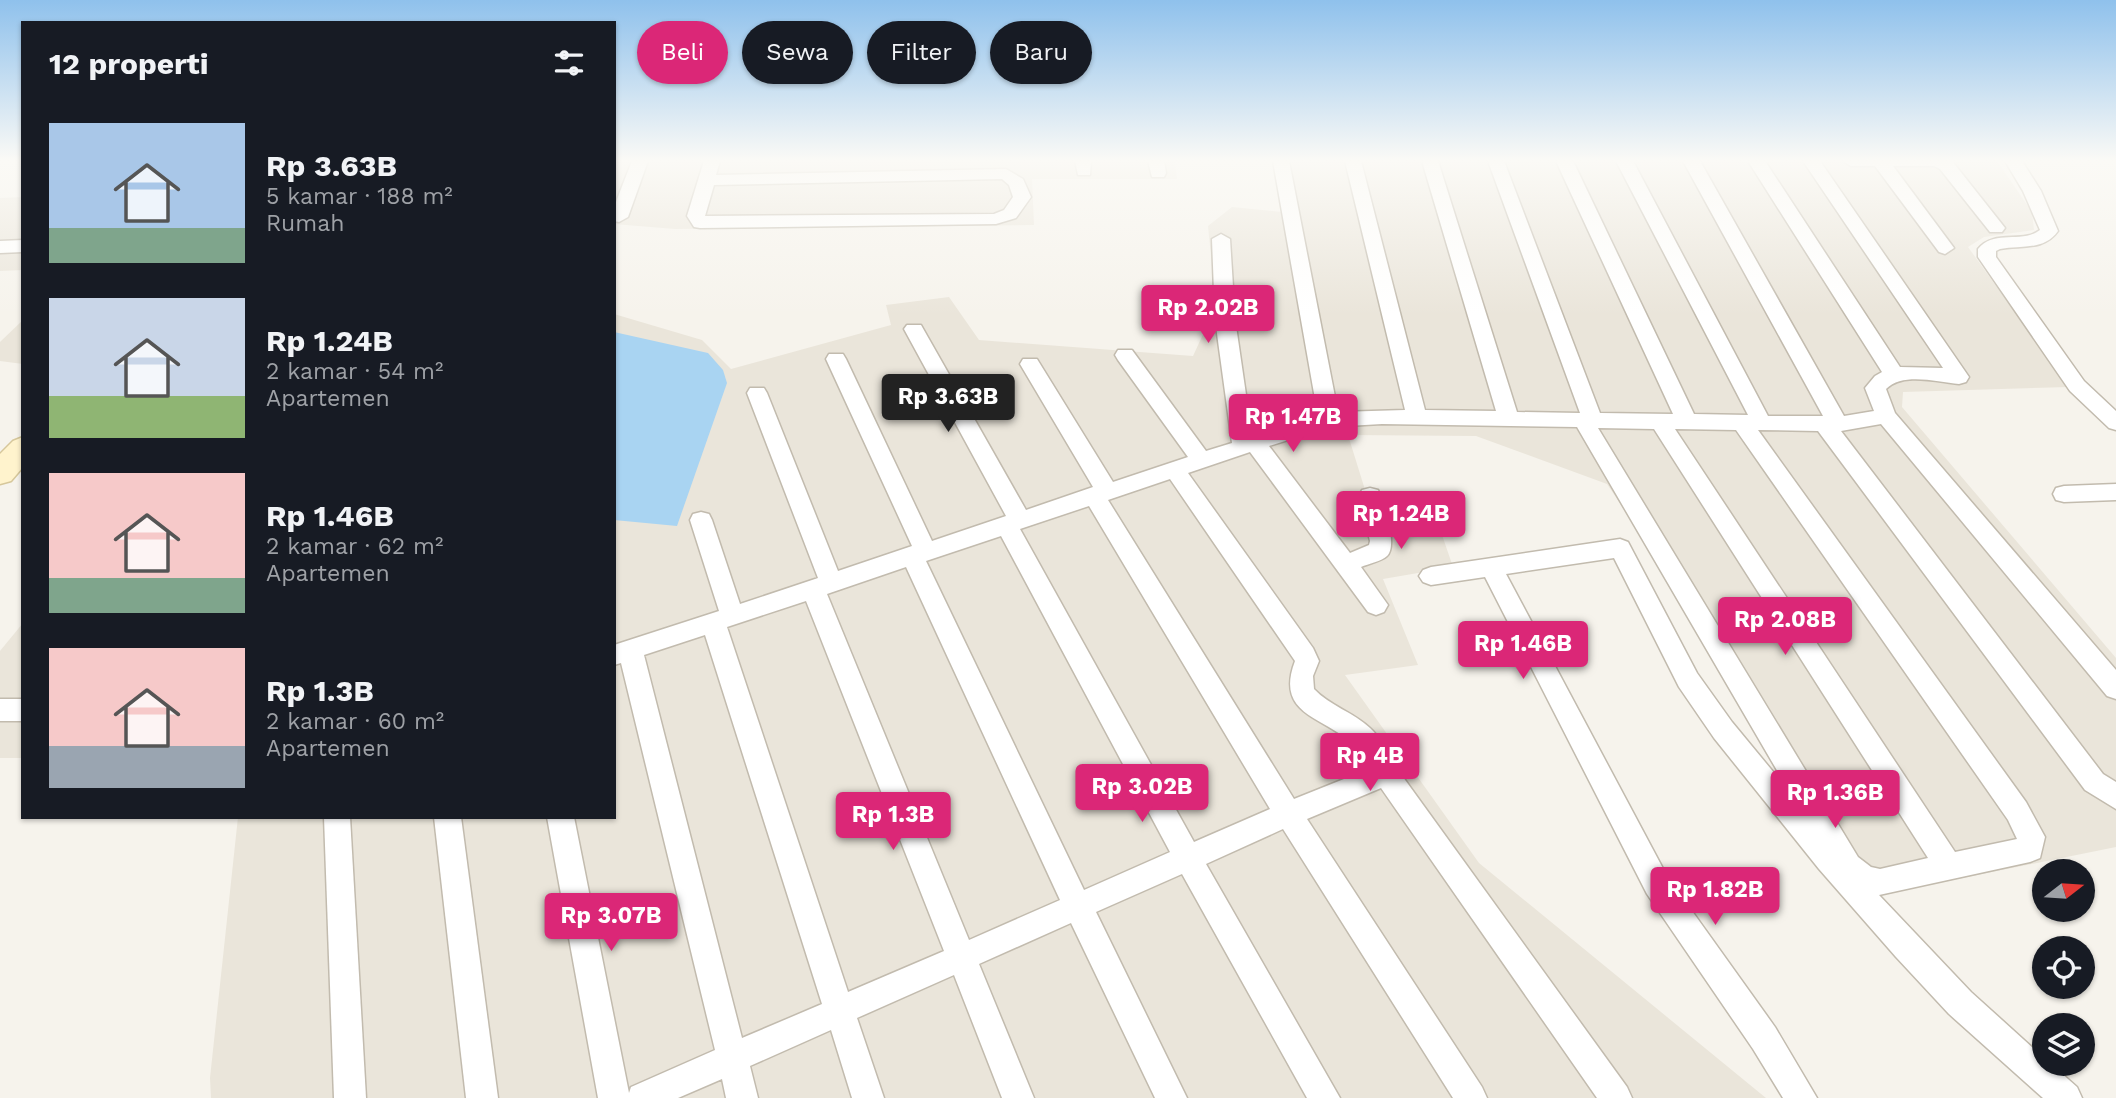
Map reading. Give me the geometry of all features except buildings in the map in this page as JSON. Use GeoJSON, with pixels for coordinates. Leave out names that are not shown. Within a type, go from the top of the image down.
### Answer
{"type":"FeatureCollection","features":[{"type":"Feature","properties":{"kind":"street"},"geometry":{"type":"LineString","coordinates":[[619,217],[621,212]]}},
{"type":"Feature","properties":{"kind":"street"},"geometry":{"type":"LineString","coordinates":[[696,212],[695,216],[700,223],[982,219],[1006,217],[1011,212]]}},
{"type":"Feature","properties":{"kind":"street"},"geometry":{"type":"LineString","coordinates":[[1290,212],[1329,421]]}},
{"type":"Feature","properties":{"kind":"street"},"geometry":{"type":"LineString","coordinates":[[1366,212],[1417,418]]}},
{"type":"Feature","properties":{"kind":"street"},"geometry":{"type":"LineString","coordinates":[[1446,212],[1510,420]]}},
{"type":"Feature","properties":{"kind":"street"},"geometry":{"type":"LineString","coordinates":[[1514,212],[1588,421],[1847,866],[1865,879],[1880,882],[2030,849],[2031,837],[2017,811],[1752,423],[1649,212]]}},
{"type":"Feature","properties":{"kind":"street"},"geometry":{"type":"LineString","coordinates":[[1588,212],[1687,422]]}},
{"type":"Feature","properties":{"kind":"street"},"geometry":{"type":"LineString","coordinates":[[1717,212],[1831,424],[2094,782],[2116,797]]}},
{"type":"Feature","properties":{"kind":"street"},"geometry":{"type":"LineString","coordinates":[[1789,212],[1894,374]]}},
{"type":"Feature","properties":{"kind":"street"},"geometry":{"type":"LineString","coordinates":[[1846,212],[1959,377],[1894,374],[1882,378],[1875,388],[1886,416],[2116,688]]}},
{"type":"Feature","properties":{"kind":"street"},"geometry":{"type":"LineString","coordinates":[[1918,212],[1945,248]]}},
{"type":"Feature","properties":{"kind":"street"},"geometry":{"type":"LineString","coordinates":[[1983,212],[1996,228]]}},
{"type":"Feature","properties":{"kind":"street"},"geometry":{"type":"LineString","coordinates":[[2041,212],[2049,231],[2042,239],[1994,244],[1987,249],[1987,257],[2077,386],[2116,423]]}},
{"type":"Feature","properties":{"kind":"street"},"geometry":{"type":"LineString","coordinates":[[1222,239],[1225,319],[1249,445],[1376,605]]}},
{"type":"Feature","properties":{"kind":"street"},"geometry":{"type":"LineString","coordinates":[[0,247],[21,246]]}},
{"type":"Feature","properties":{"kind":"street"},"geometry":{"type":"LineString","coordinates":[[914,329],[1188,859],[1324,1098]]}},
{"type":"Feature","properties":{"kind":"street"},"geometry":{"type":"LineString","coordinates":[[1125,355],[1202,460]]}},
{"type":"Feature","properties":{"kind":"street"},"geometry":{"type":"LineString","coordinates":[[836,359],[919,553],[1078,907],[1171,1098]]}},
{"type":"Feature","properties":{"kind":"street"},"geometry":{"type":"LineString","coordinates":[[1030,364],[1100,493],[1289,814],[1471,1098]]}},
{"type":"Feature","properties":{"kind":"street"},"geometry":{"type":"LineString","coordinates":[[757,393],[822,585],[962,958],[1018,1098]]}},
{"type":"Feature","properties":{"kind":"street"},"geometry":{"type":"LineString","coordinates":[[742,1098],[622,652],[1100,493],[1329,421],[1417,418],[1831,424],[1886,416]]}},
{"type":"Feature","properties":{"kind":"street"},"geometry":{"type":"LineString","coordinates":[[1660,422],[1949,867]]}},
{"type":"Feature","properties":{"kind":"street"},"geometry":{"type":"LineString","coordinates":[[0,473],[21,450]]}},
{"type":"Feature","properties":{"kind":"street"},"geometry":{"type":"LineString","coordinates":[[1174,469],[1304,655],[1307,661],[1300,676],[1303,691],[1323,713],[1363,737],[1386,774],[1616,1098]]}},
{"type":"Feature","properties":{"kind":"street"},"geometry":{"type":"LineString","coordinates":[[2064,494],[2116,492]]}},
{"type":"Feature","properties":{"kind":"street"},"geometry":{"type":"LineString","coordinates":[[1346,564],[1379,550],[1381,541],[1370,496]]}},
{"type":"Feature","properties":{"kind":"street"},"geometry":{"type":"LineString","coordinates":[[701,520],[723,618],[867,1098]]}},
{"type":"Feature","properties":{"kind":"street"},"geometry":{"type":"LineString","coordinates":[[1431,576],[1620,548],[1682,669],[1723,730],[1829,860],[1906,947],[1961,1003],[2066,1098]]}},
{"type":"Feature","properties":{"kind":"street"},"geometry":{"type":"LineString","coordinates":[[1491,567],[1657,885],[1765,1038],[1801,1098]]}},
{"type":"Feature","properties":{"kind":"street"},"geometry":{"type":"LineString","coordinates":[[0,710],[21,710]]}},
{"type":"Feature","properties":{"kind":"street"},"geometry":{"type":"LineString","coordinates":[[642,1098],[1386,774]]}},
{"type":"Feature","properties":{"kind":"street"},"geometry":{"type":"LineString","coordinates":[[337,819],[350,1098]]}},
{"type":"Feature","properties":{"kind":"street"},"geometry":{"type":"LineString","coordinates":[[447,819],[482,1098]]}},
{"type":"Feature","properties":{"kind":"street"},"geometry":{"type":"LineString","coordinates":[[560,819],[614,1098]]}},
{"type":"Feature","properties":{"kind":"shaded area"},"geometry":{"type":"Polygon","coordinates":[[[0,212],[21,212],[21,270],[0,271],[0,212]]]}},
{"type":"Feature","properties":{"kind":"shaded area"},"geometry":{"type":"Polygon","coordinates":[[[616,212],[1033,212],[1034,225],[675,229],[616,224],[616,212]]]}},
{"type":"Feature","properties":{"kind":"shaded area"},"geometry":{"type":"Polygon","coordinates":[[[1225,212],[2032,212],[2034,230],[1984,237],[1968,247],[2069,387],[1903,392],[1902,407],[2116,658],[2116,847],[2056,859],[2032,859],[2032,864],[1858,899],[1667,573],[1607,484],[1476,436],[1348,435],[1366,493],[1427,491],[1453,567],[1383,579],[1418,665],[1345,675],[1479,863],[1766,1098],[211,1098],[210,1078],[238,819],[616,819],[616,315],[702,340],[731,369],[891,325],[886,305],[949,297],[979,340],[1193,356],[1216,306],[1208,226],[1225,212]]]}},
{"type":"Feature","properties":{"kind":"shaded area"},"geometry":{"type":"Polygon","coordinates":[[[21,322],[21,364],[0,361],[0,342],[21,322]]]}},
{"type":"Feature","properties":{"kind":"shaded area"},"geometry":{"type":"Polygon","coordinates":[[[21,625],[21,758],[0,758],[0,651],[21,625]]]}},
{"type":"Feature","properties":{"kind":"water"},"geometry":{"type":"Polygon","coordinates":[[[616,332],[708,353],[723,370],[727,383],[677,526],[616,520],[616,332]]]}}]}
